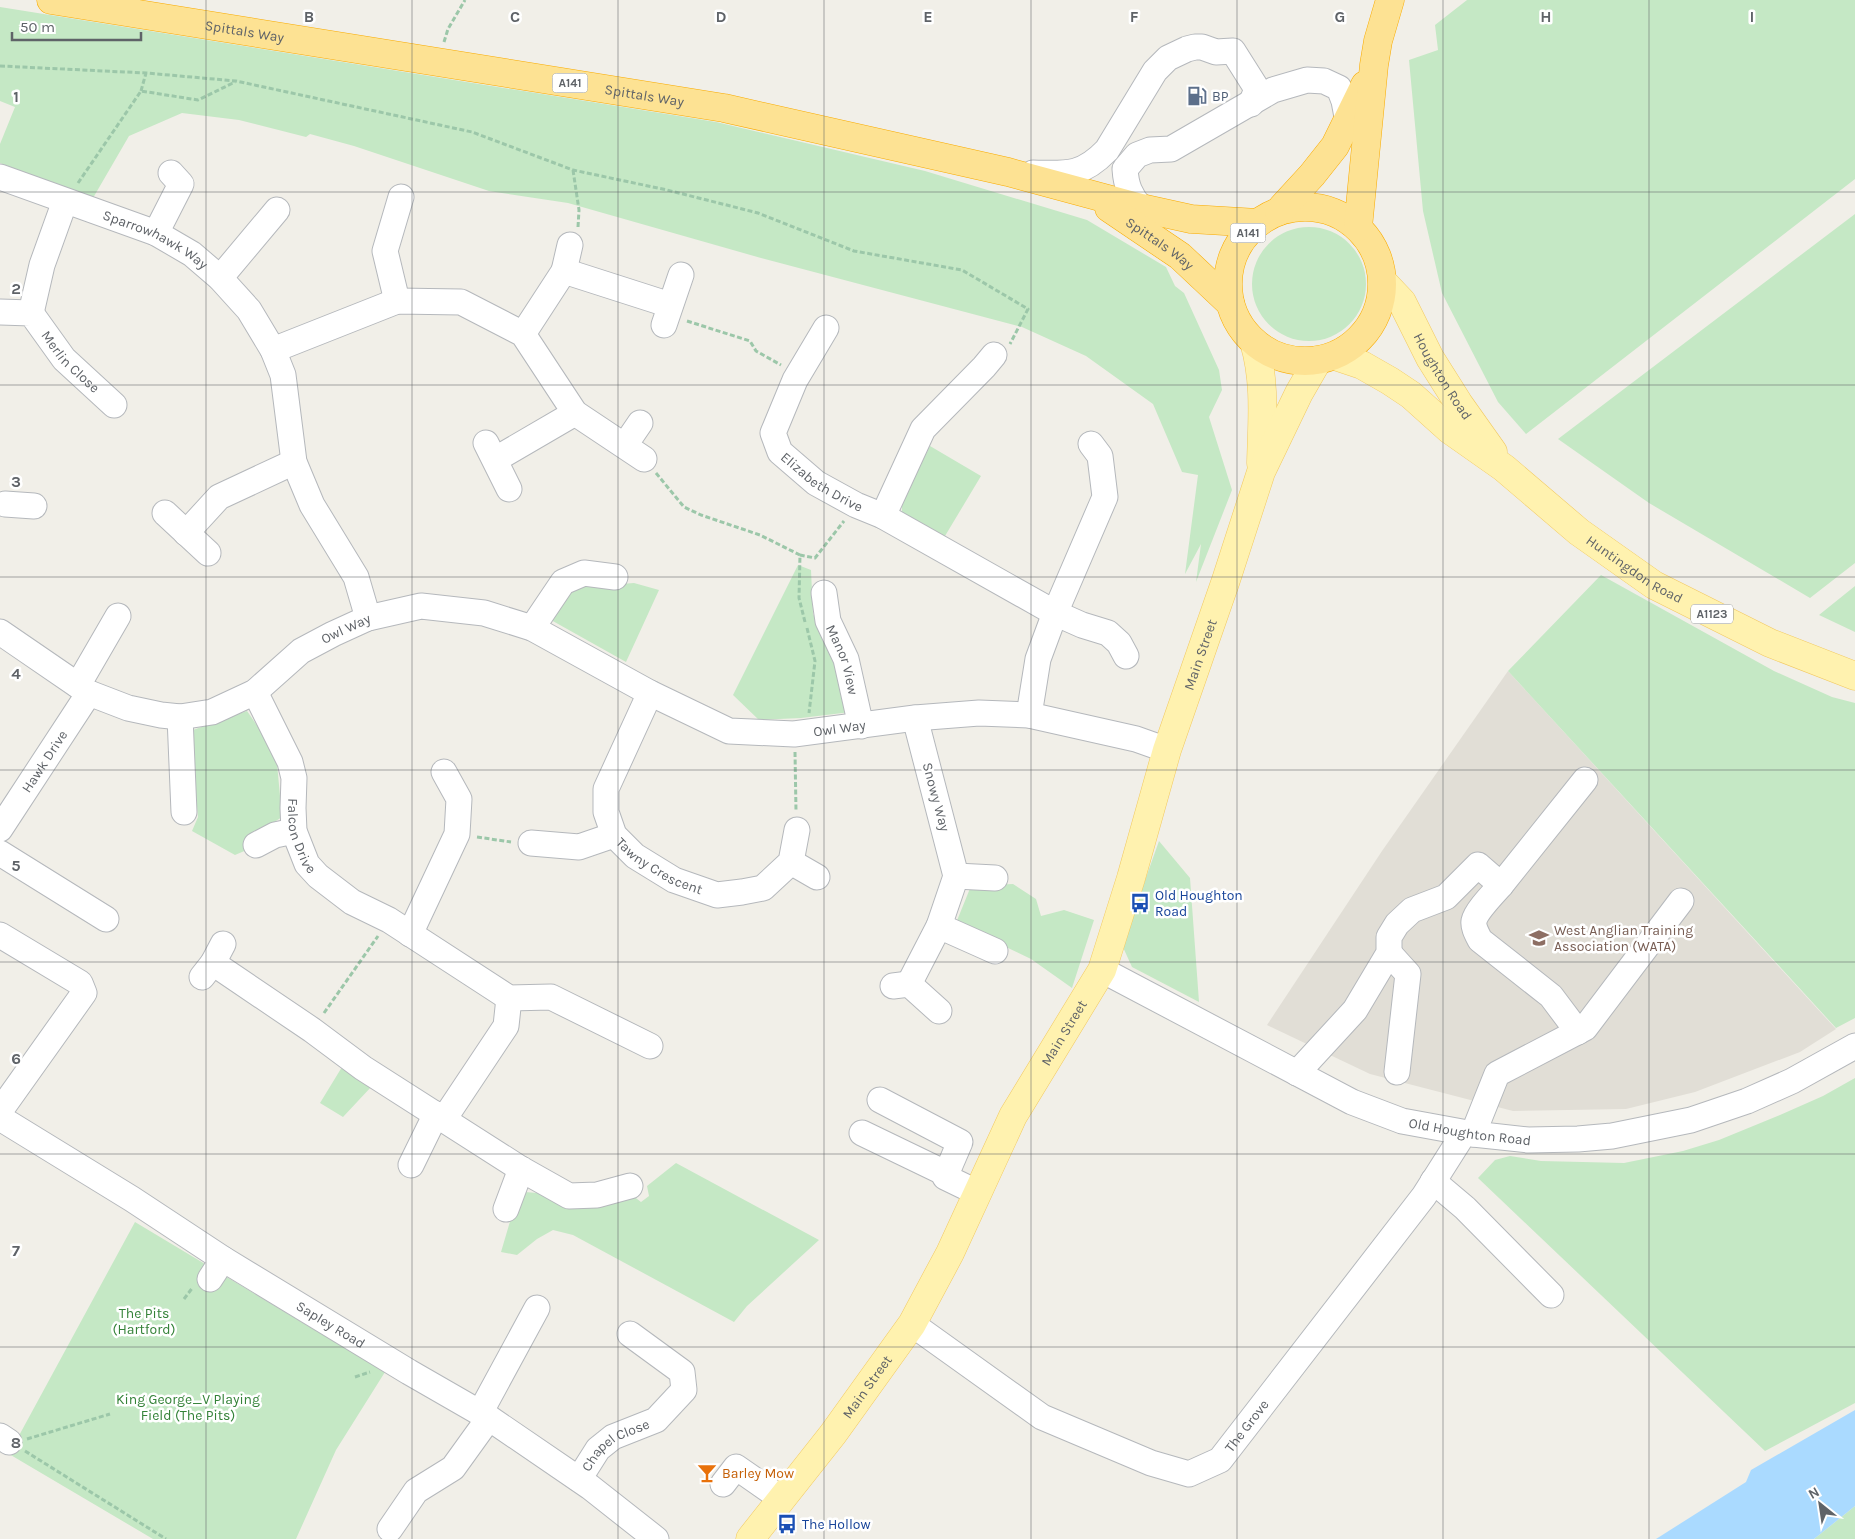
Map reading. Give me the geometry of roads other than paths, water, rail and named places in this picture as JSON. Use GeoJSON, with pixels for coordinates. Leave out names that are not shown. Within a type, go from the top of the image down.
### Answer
{"type":"FeatureCollection","features":[{"type":"Feature","properties":{"kind":"highway","name":"Spittals Way"},"geometry":{"type":"LineString","coordinates":[[51,0],[724,108],[1008,172],[1140,208],[1190,219],[1268,217]]}},
{"type":"Feature","properties":{"kind":"highway","name":"A141"},"geometry":{"type":"LineString","coordinates":[[1358,227],[1374,65],[1378,41],[1390,0]]}},
{"type":"Feature","properties":{"kind":"highway","name":"A141"},"geometry":{"type":"LineString","coordinates":[[1268,217],[1295,207],[1312,207],[1330,211],[1345,217],[1358,227],[1370,241],[1378,258],[1384,284],[1380,305],[1369,329],[1356,343],[1327,358],[1303,362],[1272,354],[1254,342],[1237,320],[1230,303],[1228,285],[1234,254],[1242,240],[1312,175],[1335,146],[1374,65]]}},
{"type":"Feature","properties":{"kind":"highway","name":"Spittals Way"},"geometry":{"type":"LineString","coordinates":[[1085,192],[1180,256],[1230,303]]}},
{"type":"Feature","properties":{"kind":"main road","name":"Houghton Road"},"geometry":{"type":"LineString","coordinates":[[1384,284],[1402,302],[1430,358],[1459,404],[1504,468]]}},
{"type":"Feature","properties":{"kind":"main road","name":"Main Street"},"geometry":{"type":"LineString","coordinates":[[1254,342],[1260,363],[1263,389],[1261,472]]}},
{"type":"Feature","properties":{"kind":"main road","name":"Houghton Road"},"geometry":{"type":"LineString","coordinates":[[1327,358],[1362,365],[1411,395],[1450,430],[1504,468],[1579,532]]}},
{"type":"Feature","properties":{"kind":"main road","name":"Main Street"},"geometry":{"type":"LineString","coordinates":[[750,1539],[833,1434],[912,1324],[950,1253],[1013,1116],[1102,970],[1131,878],[1167,750],[1261,472],[1298,393],[1327,358]]}},
{"type":"Feature","properties":{"kind":"main road","name":"Huntingdon Road"},"geometry":{"type":"LineString","coordinates":[[1579,532],[1654,585],[1770,643],[1855,676]]}},
{"type":"Feature","properties":{"kind":"street"},"geometry":{"type":"LineString","coordinates":[[1008,172],[1070,174],[1087,166],[1107,150],[1155,71],[1168,58],[1187,48],[1202,47],[1216,52],[1232,51],[1257,89],[1251,104]]}},
{"type":"Feature","properties":{"kind":"street"},"geometry":{"type":"LineString","coordinates":[[1140,208],[1133,200],[1126,184],[1125,169],[1137,155],[1150,150],[1171,149],[1273,90],[1307,80],[1324,81],[1338,88],[1344,101],[1348,122]]}},
{"type":"Feature","properties":{"kind":"street"},"geometry":{"type":"LineString","coordinates":[[156,233],[181,184],[172,173]]}},
{"type":"Feature","properties":{"kind":"street","name":"Sparrowhawk Way"},"geometry":{"type":"LineString","coordinates":[[0,177],[156,233],[192,254],[220,278],[249,310],[273,350],[283,376],[294,462],[312,505],[356,577],[368,618]]}},
{"type":"Feature","properties":{"kind":"street"},"geometry":{"type":"LineString","coordinates":[[397,301],[385,251],[401,197]]}},
{"type":"Feature","properties":{"kind":"street"},"geometry":{"type":"LineString","coordinates":[[0,312],[32,313],[42,265],[66,200]]}},
{"type":"Feature","properties":{"kind":"street"},"geometry":{"type":"LineString","coordinates":[[220,278],[280,208]]}},
{"type":"Feature","properties":{"kind":"street"},"geometry":{"type":"LineString","coordinates":[[523,334],[564,272],[570,245]]}},
{"type":"Feature","properties":{"kind":"street"},"geometry":{"type":"LineString","coordinates":[[564,272],[667,315],[681,275]]}},
{"type":"Feature","properties":{"kind":"street"},"geometry":{"type":"LineString","coordinates":[[273,350],[397,301],[461,302],[523,334],[575,413],[635,452],[640,423]]}},
{"type":"Feature","properties":{"kind":"street","name":"Merlin Close"},"geometry":{"type":"LineString","coordinates":[[32,313],[64,360],[114,405]]}},
{"type":"Feature","properties":{"kind":"street","name":"Elizabeth Drive"},"geometry":{"type":"LineString","coordinates":[[826,328],[798,374],[773,433],[780,452],[816,483],[856,505],[883,516],[1055,613],[1082,625],[1108,633],[1119,643],[1126,656]]}},
{"type":"Feature","properties":{"kind":"street","name":"Elizabeth Drive"},"geometry":{"type":"LineString","coordinates":[[883,516],[923,429],[984,360]]}},
{"type":"Feature","properties":{"kind":"street"},"geometry":{"type":"LineString","coordinates":[[509,489],[491,451],[575,413]]}},
{"type":"Feature","properties":{"kind":"street"},"geometry":{"type":"LineString","coordinates":[[1029,715],[1038,659],[1055,613],[1105,497],[1101,450]]}},
{"type":"Feature","properties":{"kind":"street"},"geometry":{"type":"LineString","coordinates":[[186,533],[214,490],[294,462]]}},
{"type":"Feature","properties":{"kind":"street"},"geometry":{"type":"LineString","coordinates":[[2,506],[34,506]]}},
{"type":"Feature","properties":{"kind":"street"},"geometry":{"type":"LineString","coordinates":[[165,513],[208,553]]}},
{"type":"Feature","properties":{"kind":"street"},"geometry":{"type":"LineString","coordinates":[[532,628],[563,582],[584,573],[615,577]]}},
{"type":"Feature","properties":{"kind":"street","name":"Manor View"},"geometry":{"type":"LineString","coordinates":[[824,593],[828,620],[846,658],[861,726]]}},
{"type":"Feature","properties":{"kind":"street","name":"Owl Way"},"geometry":{"type":"LineString","coordinates":[[0,632],[83,689],[128,708],[180,717],[212,712],[255,692],[301,651],[333,634],[368,618],[422,606],[484,613],[532,628],[650,693],[729,731],[794,734],[916,718],[979,713],[1029,715],[1136,739],[1167,750]]}},
{"type":"Feature","properties":{"kind":"street"},"geometry":{"type":"LineString","coordinates":[[83,689],[118,616]]}},
{"type":"Feature","properties":{"kind":"street","name":"Hawk Drive"},"geometry":{"type":"LineString","coordinates":[[0,829],[83,689]]}},
{"type":"Feature","properties":{"kind":"street","name":"Falcon Drive"},"geometry":{"type":"LineString","coordinates":[[255,692],[290,762],[294,778],[292,808],[294,831],[307,864],[318,876],[352,902],[389,920],[509,998]]}},
{"type":"Feature","properties":{"kind":"street","name":"Tawny Crescent"},"geometry":{"type":"LineString","coordinates":[[650,693],[606,790],[606,812],[614,834],[635,856],[674,880],[717,895],[763,888],[791,862]]}},
{"type":"Feature","properties":{"kind":"street"},"geometry":{"type":"LineString","coordinates":[[180,717],[184,812]]}},
{"type":"Feature","properties":{"kind":"street","name":"Snowy Way"},"geometry":{"type":"LineString","coordinates":[[916,718],[956,876]]}},
{"type":"Feature","properties":{"kind":"street"},"geometry":{"type":"LineString","coordinates":[[410,934],[457,834],[460,799],[444,772]]}},
{"type":"Feature","properties":{"kind":"street"},"geometry":{"type":"LineString","coordinates":[[1578,1032],[1551,996],[1480,940],[1474,921],[1585,780]]}},
{"type":"Feature","properties":{"kind":"street"},"geometry":{"type":"LineString","coordinates":[[797,830],[791,862],[817,876]]}},
{"type":"Feature","properties":{"kind":"street"},"geometry":{"type":"LineString","coordinates":[[256,845],[275,835],[294,831]]}},
{"type":"Feature","properties":{"kind":"street"},"geometry":{"type":"LineString","coordinates":[[531,843],[579,847],[614,834]]}},
{"type":"Feature","properties":{"kind":"street"},"geometry":{"type":"LineString","coordinates":[[0,853],[106,919]]}},
{"type":"Feature","properties":{"kind":"street"},"geometry":{"type":"LineString","coordinates":[[1296,1073],[1355,1010],[1389,953],[1389,937],[1397,924],[1412,910],[1446,897],[1478,865],[1501,885]]}},
{"type":"Feature","properties":{"kind":"street"},"geometry":{"type":"LineString","coordinates":[[939,1011],[901,985],[939,926],[956,876],[995,878]]}},
{"type":"Feature","properties":{"kind":"street","name":"The Grove"},"geometry":{"type":"LineString","coordinates":[[912,1324],[1042,1417],[1151,1463],[1189,1474],[1220,1460],[1424,1196],[1433,1181],[1469,1134],[1497,1074],[1585,1028],[1681,901]]}},
{"type":"Feature","properties":{"kind":"street"},"geometry":{"type":"LineString","coordinates":[[939,926],[996,951]]}},
{"type":"Feature","properties":{"kind":"street"},"geometry":{"type":"LineString","coordinates":[[0,935],[80,982],[84,993],[0,1111]]}},
{"type":"Feature","properties":{"kind":"street"},"geometry":{"type":"LineString","coordinates":[[1389,953],[1408,974],[1397,1072]]}},
{"type":"Feature","properties":{"kind":"street"},"geometry":{"type":"LineString","coordinates":[[213,962],[312,1030],[362,1068],[521,1169],[569,1196],[597,1195],[630,1186]]}},
{"type":"Feature","properties":{"kind":"street","name":"Old Houghton Road"},"geometry":{"type":"LineString","coordinates":[[1102,970],[1352,1102],[1402,1121],[1469,1134],[1528,1140],[1612,1136],[1690,1120],[1747,1101],[1792,1080],[1855,1046]]}},
{"type":"Feature","properties":{"kind":"street"},"geometry":{"type":"LineString","coordinates":[[411,1165],[440,1116],[506,1026],[509,998],[551,998],[650,1046]]}},
{"type":"Feature","properties":{"kind":"street"},"geometry":{"type":"LineString","coordinates":[[880,1100],[960,1142],[945,1177],[978,1193]]}},
{"type":"Feature","properties":{"kind":"street","name":"Sapley Road"},"geometry":{"type":"LineString","coordinates":[[0,1118],[132,1199],[216,1269],[409,1372],[485,1415],[579,1479],[640,1535]]}},
{"type":"Feature","properties":{"kind":"street"},"geometry":{"type":"LineString","coordinates":[[862,1133],[947,1174]]}},
{"type":"Feature","properties":{"kind":"street"},"geometry":{"type":"LineString","coordinates":[[506,1210],[521,1169]]}},
{"type":"Feature","properties":{"kind":"street"},"geometry":{"type":"LineString","coordinates":[[1433,1181],[1465,1208],[1551,1295]]}},
{"type":"Feature","properties":{"kind":"street"},"geometry":{"type":"LineString","coordinates":[[390,1529],[416,1490],[453,1468],[485,1415],[537,1308]]}},
{"type":"Feature","properties":{"kind":"street","name":"Chapel Close"},"geometry":{"type":"LineString","coordinates":[[579,1479],[598,1449],[613,1438],[656,1420],[684,1390],[682,1372],[630,1334]]}},
{"type":"Feature","properties":{"kind":"street"},"geometry":{"type":"LineString","coordinates":[[723,1484],[736,1467],[782,1499]]}},
{"type":"Feature","properties":{"kind":"water"},"geometry":{"type":"Polygon","coordinates":[[[1855,1410],[1855,1506],[1814,1539],[1656,1539],[1746,1482],[1751,1470],[1855,1410]]]}},
{"type":"Feature","properties":{"kind":"place","name":"BP"},"geometry":{"type":"Point","coordinates":[1197,96]}},
{"type":"Feature","properties":{"kind":"place","name":"Old Houghton Road"},"geometry":{"type":"Point","coordinates":[1140,903]}},
{"type":"Feature","properties":{"kind":"place","name":"West Anglian Training Association (WATA)"},"geometry":{"type":"Point","coordinates":[1539,938]}},
{"type":"Feature","properties":{"kind":"place","name":"Barley Mow"},"geometry":{"type":"Point","coordinates":[707,1473]}},
{"type":"Feature","properties":{"kind":"place","name":"The Hollow"},"geometry":{"type":"Point","coordinates":[787,1524]}},
{"type":"Feature","properties":{"kind":"park label","name":"The Pits (Hartford)"},"geometry":{"type":"Point","coordinates":[144,1322]}},
{"type":"Feature","properties":{"kind":"park label","name":"King George_V Playing Field (The Pits)"},"geometry":{"type":"Point","coordinates":[188,1408]}}]}
